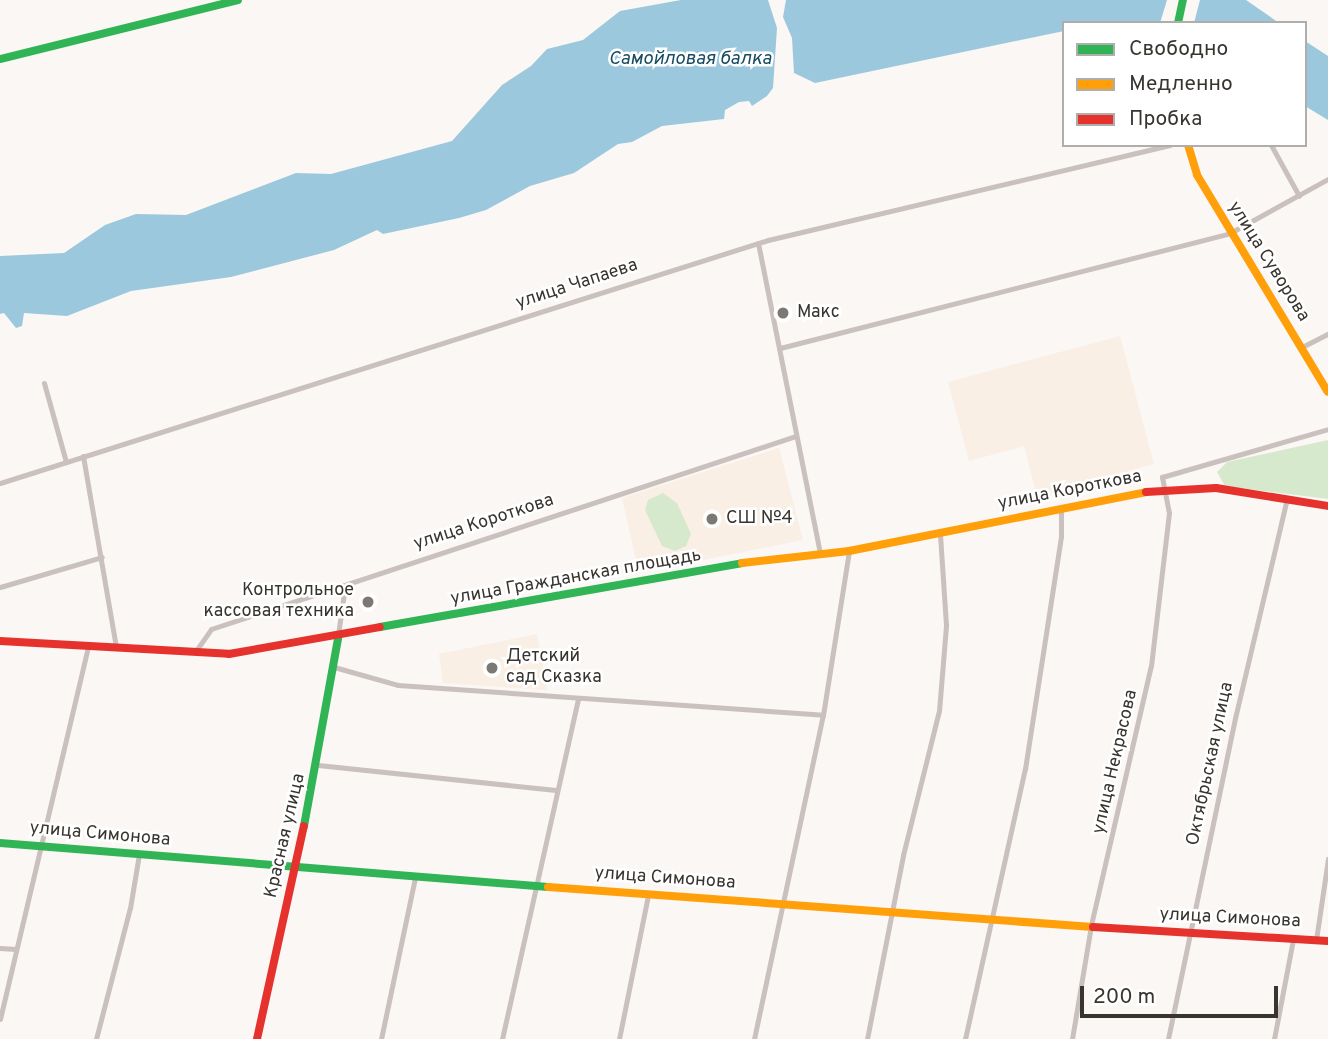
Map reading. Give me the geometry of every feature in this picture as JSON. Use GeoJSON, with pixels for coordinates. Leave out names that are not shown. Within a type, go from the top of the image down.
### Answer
{"type":"FeatureCollection","features":[{"type":"Feature","properties":{"kind":"street"},"geometry":{"type":"LineString","coordinates":[[0,59],[237,0]]}},
{"type":"Feature","properties":{"kind":"street"},"geometry":{"type":"LineString","coordinates":[[1178,21],[1183,0]]}},
{"type":"Feature","properties":{"kind":"street","name":"улица Чапаева"},"geometry":{"type":"LineString","coordinates":[[0,483],[758,243],[1162,147]]}},
{"type":"Feature","properties":{"kind":"street","name":"улица Суворова"},"geometry":{"type":"LineString","coordinates":[[1189,147],[1197,175],[1230,233],[1328,392]]}},
{"type":"Feature","properties":{"kind":"street"},"geometry":{"type":"LineString","coordinates":[[1272,147],[1300,196]]}},
{"type":"Feature","properties":{"kind":"street"},"geometry":{"type":"LineString","coordinates":[[780,348],[1230,233],[1328,179]]}},
{"type":"Feature","properties":{"kind":"street"},"geometry":{"type":"LineString","coordinates":[[758,243],[820,554]]}},
{"type":"Feature","properties":{"kind":"street"},"geometry":{"type":"LineString","coordinates":[[1302,346],[1328,334]]}},
{"type":"Feature","properties":{"kind":"street"},"geometry":{"type":"LineString","coordinates":[[44,383],[66,462]]}},
{"type":"Feature","properties":{"kind":"street"},"geometry":{"type":"LineString","coordinates":[[1166,488],[1162,477],[1328,429]]}},
{"type":"Feature","properties":{"kind":"street","name":"улица Короткова"},"geometry":{"type":"LineString","coordinates":[[195,654],[199,641],[211,629],[796,436]]}},
{"type":"Feature","properties":{"kind":"street"},"geometry":{"type":"LineString","coordinates":[[83,456],[116,648]]}},
{"type":"Feature","properties":{"kind":"street","name":"улица Короткова"},"geometry":{"type":"LineString","coordinates":[[820,554],[940,534],[1166,488],[1288,497],[1328,506]]}},
{"type":"Feature","properties":{"kind":"street","name":"улица Некрасова"},"geometry":{"type":"LineString","coordinates":[[1072,1039],[1091,925],[1144,705],[1166,548],[1166,488]]}},
{"type":"Feature","properties":{"kind":"street","name":"Октябрьская улица"},"geometry":{"type":"LineString","coordinates":[[1168,1039],[1236,714],[1288,497]]}},
{"type":"Feature","properties":{"kind":"street"},"geometry":{"type":"LineString","coordinates":[[965,1039],[994,921],[1025,769],[1061,536],[1061,508]]}},
{"type":"Feature","properties":{"kind":"street"},"geometry":{"type":"LineString","coordinates":[[867,1039],[894,915],[903,855],[939,711],[946,625],[940,534]]}},
{"type":"Feature","properties":{"kind":"street"},"geometry":{"type":"LineString","coordinates":[[754,1039],[823,715],[849,551]]}},
{"type":"Feature","properties":{"kind":"street","name":"улица Гражданская площадь"},"geometry":{"type":"LineString","coordinates":[[338,638],[749,562],[820,554]]}},
{"type":"Feature","properties":{"kind":"street"},"geometry":{"type":"LineString","coordinates":[[0,587],[102,557]]}},
{"type":"Feature","properties":{"kind":"street"},"geometry":{"type":"LineString","coordinates":[[0,641],[195,654],[264,650],[338,638],[345,586]]}},
{"type":"Feature","properties":{"kind":"street","name":"Красная улица"},"geometry":{"type":"LineString","coordinates":[[257,1039],[318,765],[338,638]]}},
{"type":"Feature","properties":{"kind":"street"},"geometry":{"type":"LineString","coordinates":[[0,1019],[88,647]]}},
{"type":"Feature","properties":{"kind":"street"},"geometry":{"type":"LineString","coordinates":[[334,667],[398,685],[823,715]]}},
{"type":"Feature","properties":{"kind":"street"},"geometry":{"type":"LineString","coordinates":[[502,1039],[578,698]]}},
{"type":"Feature","properties":{"kind":"street"},"geometry":{"type":"LineString","coordinates":[[318,765],[556,790]]}},
{"type":"Feature","properties":{"kind":"street","name":"улица Симонова"},"geometry":{"type":"LineString","coordinates":[[0,843],[297,865],[415,877],[785,903],[894,915],[1328,941]]}},
{"type":"Feature","properties":{"kind":"street"},"geometry":{"type":"LineString","coordinates":[[96,1039],[130,908],[139,854]]}},
{"type":"Feature","properties":{"kind":"street"},"geometry":{"type":"LineString","coordinates":[[1316,940],[1328,859]]}},
{"type":"Feature","properties":{"kind":"street"},"geometry":{"type":"LineString","coordinates":[[381,1039],[415,877]]}},
{"type":"Feature","properties":{"kind":"street"},"geometry":{"type":"LineString","coordinates":[[619,1039],[648,892]]}},
{"type":"Feature","properties":{"kind":"street"},"geometry":{"type":"LineString","coordinates":[[1274,1039],[1293,939]]}},
{"type":"Feature","properties":{"kind":"street"},"geometry":{"type":"LineString","coordinates":[[0,948],[16,949]]}},
{"type":"Feature","properties":{"kind":"shaded area"},"geometry":{"type":"Polygon","coordinates":[[[1120,336],[1154,464],[1037,496],[1024,446],[969,461],[948,382],[1120,336]]]}},
{"type":"Feature","properties":{"kind":"shaded area","name":"СШ №4"},"geometry":{"type":"Polygon","coordinates":[[[779,448],[803,540],[639,573],[622,498],[779,448]]]}},
{"type":"Feature","properties":{"kind":"shaded area","name":"Детский сад Сказка"},"geometry":{"type":"Polygon","coordinates":[[[537,634],[547,690],[443,683],[439,654],[537,634]]]}},
{"type":"Feature","properties":{"kind":"green space"},"geometry":{"type":"Polygon","coordinates":[[[1328,440],[1328,499],[1225,486],[1217,472],[1227,462],[1328,440]]]}},
{"type":"Feature","properties":{"kind":"green space"},"geometry":{"type":"Polygon","coordinates":[[[663,493],[677,503],[691,534],[686,546],[675,551],[662,546],[645,510],[648,500],[663,493]]]}},
{"type":"Feature","properties":{"kind":"water","name":"Самойловая балка"},"geometry":{"type":"Polygon","coordinates":[[[681,0],[768,0],[777,28],[773,88],[767,96],[752,106],[749,101],[739,102],[725,110],[724,119],[662,126],[632,142],[618,144],[574,173],[530,186],[486,210],[459,218],[383,234],[377,230],[334,250],[231,277],[131,291],[67,316],[24,313],[22,326],[16,328],[4,313],[0,314],[0,256],[64,253],[105,225],[136,214],[186,215],[296,173],[331,174],[452,141],[502,85],[531,66],[547,49],[583,40],[620,11],[681,0]]]}},
{"type":"Feature","properties":{"kind":"water","name":"Самойловая балка"},"geometry":{"type":"Polygon","coordinates":[[[786,0],[1167,0],[1161,21],[1062,21],[1062,31],[815,83],[794,73],[792,38],[783,17],[786,0]]]}},
{"type":"Feature","properties":{"kind":"water"},"geometry":{"type":"Polygon","coordinates":[[[1200,0],[1246,0],[1276,21],[1195,21],[1200,0]]]}},
{"type":"Feature","properties":{"kind":"water"},"geometry":{"type":"Polygon","coordinates":[[[1307,42],[1328,56],[1328,120],[1307,107],[1307,42]]]}},
{"type":"Feature","properties":{"kind":"traffic: fast"},"geometry":{"type":"LineString","coordinates":[[0,59],[238,0]]}},
{"type":"Feature","properties":{"kind":"traffic: fast"},"geometry":{"type":"LineString","coordinates":[[1178,21],[1183,0]]}},
{"type":"Feature","properties":{"kind":"traffic: fast"},"geometry":{"type":"LineString","coordinates":[[380,627],[742,563]]}},
{"type":"Feature","properties":{"kind":"traffic: fast"},"geometry":{"type":"LineString","coordinates":[[304,826],[338,638]]}},
{"type":"Feature","properties":{"kind":"traffic: fast"},"geometry":{"type":"LineString","coordinates":[[0,843],[548,887]]}},
{"type":"Feature","properties":{"kind":"traffic: slow"},"geometry":{"type":"LineString","coordinates":[[1189,147],[1197,175],[1328,392]]}},
{"type":"Feature","properties":{"kind":"traffic: slow"},"geometry":{"type":"LineString","coordinates":[[742,563],[849,551],[1146,492]]}},
{"type":"Feature","properties":{"kind":"traffic: slow"},"geometry":{"type":"LineString","coordinates":[[548,887],[1093,927]]}},
{"type":"Feature","properties":{"kind":"traffic: jam"},"geometry":{"type":"LineString","coordinates":[[1146,492],[1216,488],[1328,506]]}},
{"type":"Feature","properties":{"kind":"traffic: jam"},"geometry":{"type":"LineString","coordinates":[[0,641],[229,654],[380,627]]}},
{"type":"Feature","properties":{"kind":"traffic: jam"},"geometry":{"type":"LineString","coordinates":[[257,1039],[304,826]]}},
{"type":"Feature","properties":{"kind":"traffic: jam"},"geometry":{"type":"LineString","coordinates":[[1093,927],[1328,941]]}},
{"type":"Feature","properties":{"kind":"place","name":"Макс"},"geometry":{"type":"Point","coordinates":[783,313]}},
{"type":"Feature","properties":{"kind":"place","name":"СШ №4"},"geometry":{"type":"Point","coordinates":[712,519]}},
{"type":"Feature","properties":{"kind":"place","name":"Контрольное кассовая техника"},"geometry":{"type":"Point","coordinates":[368,602]}},
{"type":"Feature","properties":{"kind":"place","name":"Детский сад Сказка"},"geometry":{"type":"Point","coordinates":[492,668]}}]}
